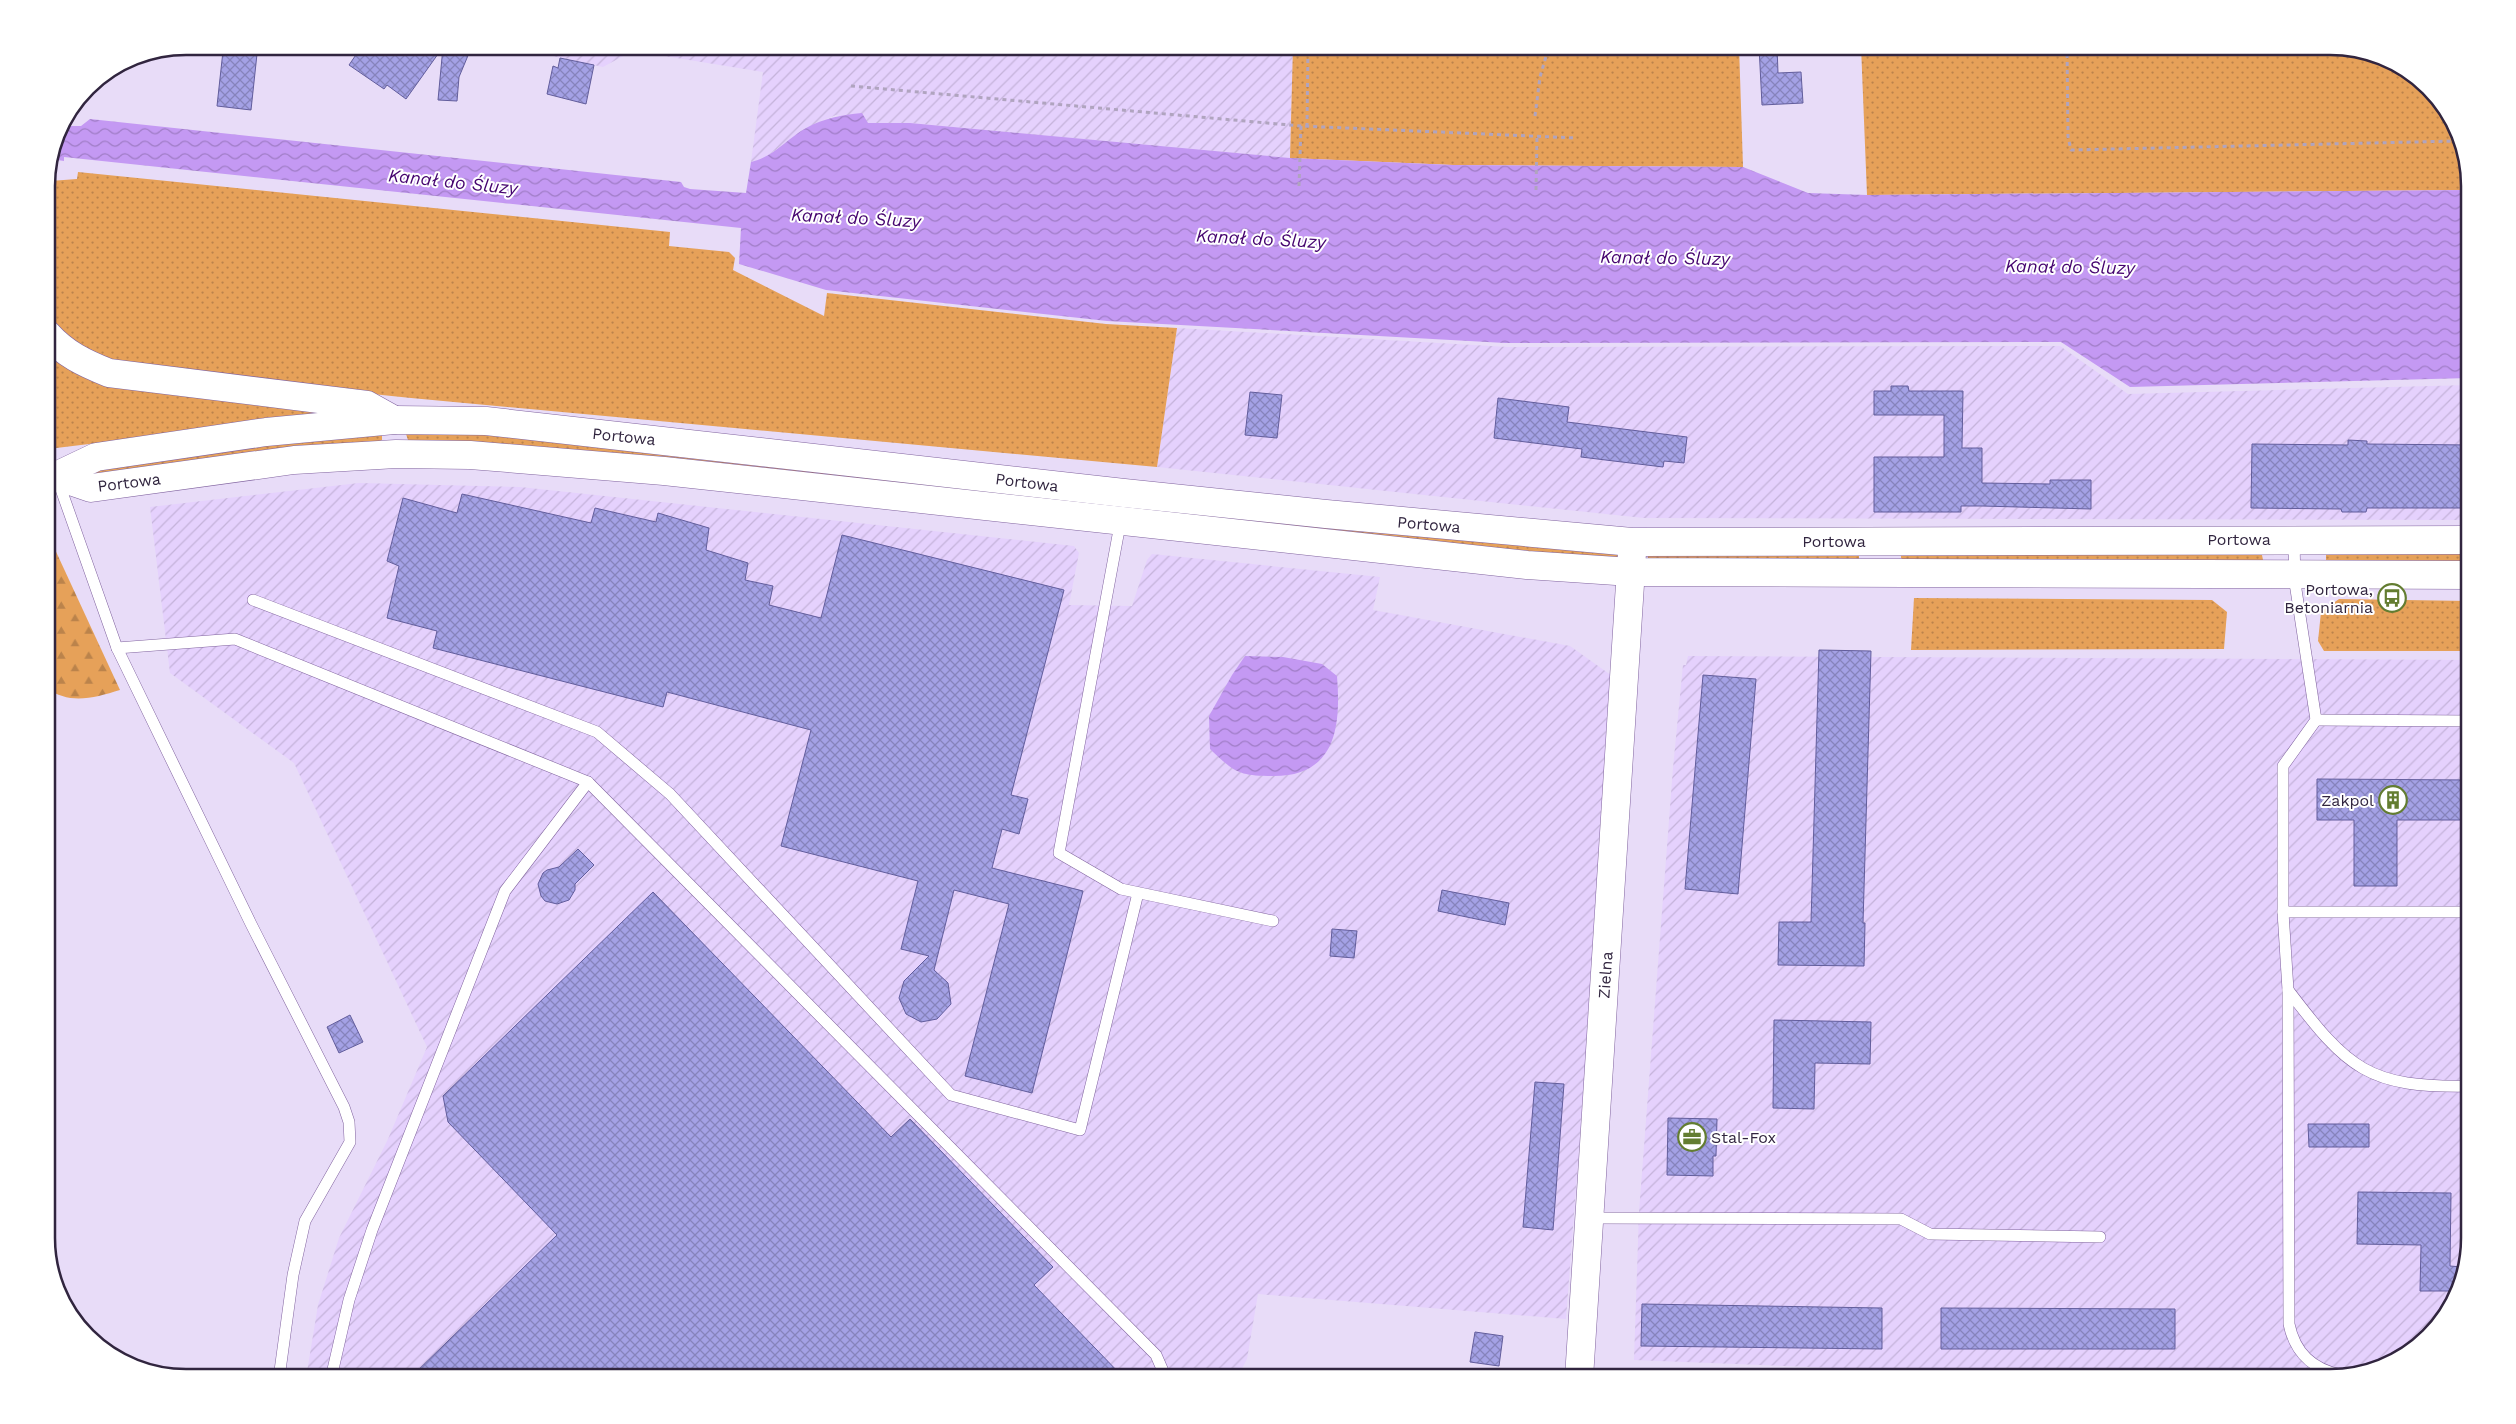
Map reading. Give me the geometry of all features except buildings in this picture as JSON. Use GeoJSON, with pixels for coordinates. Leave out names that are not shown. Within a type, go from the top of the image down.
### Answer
{"type":"FeatureCollection","features":[{"type":"Feature","properties":{"kind":"street"},"geometry":{"type":"LineString","coordinates":[[55,344],[76,360],[109,373],[367,405],[394,420],[396,454]]}},
{"type":"Feature","properties":{"kind":"street","name":"Portowa"},"geometry":{"type":"LineString","coordinates":[[55,474],[96,457],[266,432],[394,420],[486,421],[1124,493],[1326,514],[1632,542],[2461,540]]}},
{"type":"Feature","properties":{"kind":"street","name":"Portowa"},"geometry":{"type":"LineString","coordinates":[[55,477],[91,488],[294,460],[396,454],[470,455],[664,471],[1526,565],[1631,572],[2461,575]]}},
{"type":"Feature","properties":{"kind":"street"},"geometry":{"type":"LineString","coordinates":[[1878,541],[1878,572]]}},
{"type":"Feature","properties":{"kind":"street","name":"Zielna"},"geometry":{"type":"LineString","coordinates":[[1580,1369],[1632,542]]}},
{"type":"Feature","properties":{"kind":"lane"},"geometry":{"type":"LineString","coordinates":[[55,486],[117,648],[251,924],[344,1107],[349,1122],[350,1142],[306,1221],[293,1275],[280,1369]]}},
{"type":"Feature","properties":{"kind":"lane"},"geometry":{"type":"LineString","coordinates":[[1124,493],[1059,853],[1121,889],[1272,921]]}},
{"type":"Feature","properties":{"kind":"lane"},"geometry":{"type":"LineString","coordinates":[[2294,539],[2295,575],[2316,720],[2284,766],[2283,912],[2288,990],[2289,1324],[2292,1338],[2305,1359],[2323,1369]]}},
{"type":"Feature","properties":{"kind":"lane"},"geometry":{"type":"LineString","coordinates":[[253,600],[597,732],[670,794],[951,1095],[1080,1130],[1138,892]]}},
{"type":"Feature","properties":{"kind":"lane"},"geometry":{"type":"LineString","coordinates":[[117,648],[236,639],[588,782],[1156,1355],[1162,1369]]}},
{"type":"Feature","properties":{"kind":"lane"},"geometry":{"type":"LineString","coordinates":[[2316,720],[2461,721]]}},
{"type":"Feature","properties":{"kind":"lane"},"geometry":{"type":"LineString","coordinates":[[333,1369],[349,1300],[372,1230],[505,891],[588,782]]}},
{"type":"Feature","properties":{"kind":"lane"},"geometry":{"type":"LineString","coordinates":[[2283,912],[2461,912]]}},
{"type":"Feature","properties":{"kind":"lane"},"geometry":{"type":"LineString","coordinates":[[2288,990],[2325,1038],[2363,1070],[2392,1081],[2426,1087],[2461,1086]]}},
{"type":"Feature","properties":{"kind":"lane"},"geometry":{"type":"LineString","coordinates":[[1590,1218],[1901,1219],[1930,1234],[2100,1238]]}},
{"type":"Feature","properties":{"kind":"path"},"geometry":{"type":"LineString","coordinates":[[1307,126],[1308,55]]}},
{"type":"Feature","properties":{"kind":"path"},"geometry":{"type":"LineString","coordinates":[[1535,116],[1540,77],[1546,55]]}},
{"type":"Feature","properties":{"kind":"path"},"geometry":{"type":"LineString","coordinates":[[2067,55],[2068,137],[2071,150],[2453,141]]}},
{"type":"Feature","properties":{"kind":"path"},"geometry":{"type":"LineString","coordinates":[[851,86],[1301,126],[1576,138]]}},
{"type":"Feature","properties":{"kind":"path"},"geometry":{"type":"LineString","coordinates":[[1299,186],[1301,126]]}},
{"type":"Feature","properties":{"kind":"path"},"geometry":{"type":"LineString","coordinates":[[1536,190],[1537,136]]}},
{"type":"Feature","properties":{"kind":"shaded area"},"geometry":{"type":"Polygon","coordinates":[[[548,55],[625,55],[603,67],[548,55]]]}},
{"type":"Feature","properties":{"kind":"shaded area"},"geometry":{"type":"Polygon","coordinates":[[[658,55],[1293,55],[1290,158],[910,123],[868,123],[836,115],[807,127],[763,159],[751,162],[763,72],[658,55]]]}},
{"type":"Feature","properties":{"kind":"shaded area"},"geometry":{"type":"Polygon","coordinates":[[[1177,328],[1508,347],[2060,346],[2128,394],[2461,385],[2461,520],[1644,518],[1157,467],[1177,328]]]}},
{"type":"Feature","properties":{"kind":"shaded area"},"geometry":{"type":"Polygon","coordinates":[[[359,483],[520,487],[1074,546],[1079,553],[1069,605],[1132,606],[1147,560],[1152,554],[1380,577],[1373,610],[1570,646],[1615,678],[1566,1319],[1258,1294],[1247,1359],[1242,1369],[307,1369],[318,1305],[339,1238],[388,1139],[427,1047],[294,763],[170,673],[150,507],[359,483]]]}},
{"type":"Feature","properties":{"kind":"shaded area"},"geometry":{"type":"Polygon","coordinates":[[[1688,656],[2461,660],[2461,1238],[2457,1272],[2451,1288],[2434,1318],[2423,1331],[2410,1342],[2380,1359],[2364,1365],[2330,1369],[1860,1369],[1634,1360],[1639,1212],[1673,768],[1683,665],[1686,665],[1688,656]]]}},
{"type":"Feature","properties":{"kind":"green space"},"geometry":{"type":"Polygon","coordinates":[[[1293,55],[1739,55],[1743,167],[1453,165],[1290,158],[1293,55]]]}},
{"type":"Feature","properties":{"kind":"green space"},"geometry":{"type":"Polygon","coordinates":[[[1861,55],[2330,55],[2364,59],[2403,77],[2439,113],[2454,144],[2461,178],[2461,190],[1867,195],[1861,55]]]}},
{"type":"Feature","properties":{"kind":"green space"},"geometry":{"type":"Polygon","coordinates":[[[78,172],[670,232],[669,246],[729,252],[735,258],[733,270],[824,316],[827,293],[1106,324],[1177,328],[1157,467],[411,398],[121,368],[58,334],[55,328],[55,181],[77,179],[78,172]]]}},
{"type":"Feature","properties":{"kind":"green space"},"geometry":{"type":"Polygon","coordinates":[[[55,349],[345,413],[55,448],[55,349]]]}},
{"type":"Feature","properties":{"kind":"green space"},"geometry":{"type":"Polygon","coordinates":[[[453,430],[1098,500],[1098,506],[414,443],[408,440],[406,434],[414,431],[453,430]]]}},
{"type":"Feature","properties":{"kind":"green space"},"geometry":{"type":"Polygon","coordinates":[[[382,434],[382,440],[373,445],[91,476],[96,466],[253,442],[382,434]]]}},
{"type":"Feature","properties":{"kind":"green space"},"geometry":{"type":"Polygon","coordinates":[[[1163,506],[1622,553],[1615,561],[1162,512],[1163,506]]]}},
{"type":"Feature","properties":{"kind":"green space"},"geometry":{"type":"Polygon","coordinates":[[[55,549],[120,690],[91,697],[64,697],[55,693],[55,549]]]}},
{"type":"Feature","properties":{"kind":"green space"},"geometry":{"type":"Polygon","coordinates":[[[1852,550],[1859,555],[1859,560],[1654,562],[1648,558],[1647,553],[1852,550]]]}},
{"type":"Feature","properties":{"kind":"green space"},"geometry":{"type":"Polygon","coordinates":[[[2250,551],[2262,555],[2263,560],[2250,564],[1907,563],[1901,558],[1901,553],[2250,551]]]}},
{"type":"Feature","properties":{"kind":"green space"},"geometry":{"type":"Polygon","coordinates":[[[2332,551],[2461,552],[2461,564],[2332,564],[2326,560],[2326,554],[2332,551]]]}},
{"type":"Feature","properties":{"kind":"green space"},"geometry":{"type":"Polygon","coordinates":[[[1914,598],[2212,600],[2227,612],[2224,649],[1911,650],[1914,598]]]}},
{"type":"Feature","properties":{"kind":"green space"},"geometry":{"type":"Polygon","coordinates":[[[2339,599],[2461,601],[2461,651],[2324,651],[2318,641],[2321,612],[2339,599]]]}},
{"type":"Feature","properties":{"kind":"water","name":"Kanał do Śluzy"},"geometry":{"type":"Polygon","coordinates":[[[862,113],[868,123],[910,123],[1290,158],[1453,165],[1743,167],[1808,193],[1867,195],[2461,190],[2461,378],[2130,387],[2061,342],[1505,343],[1107,321],[826,290],[739,264],[741,228],[64,157],[64,161],[58,160],[70,126],[81,126],[90,119],[681,182],[684,187],[690,189],[746,193],[751,162],[766,156],[806,128],[847,115],[862,113]]]}},
{"type":"Feature","properties":{"kind":"water"},"geometry":{"type":"Polygon","coordinates":[[[1245,656],[1283,657],[1322,664],[1337,676],[1338,713],[1335,730],[1330,745],[1322,758],[1311,767],[1295,774],[1274,776],[1245,774],[1232,768],[1210,749],[1209,716],[1245,656]]]}},
{"type":"Feature","properties":{"kind":"place","name":"Portowa, Betoniarnia"},"geometry":{"type":"Point","coordinates":[2392,598]}},
{"type":"Feature","properties":{"kind":"place","name":"Zakpol"},"geometry":{"type":"Point","coordinates":[2393,800]}},
{"type":"Feature","properties":{"kind":"place","name":"Stal-Fox"},"geometry":{"type":"Point","coordinates":[1692,1137]}}]}
